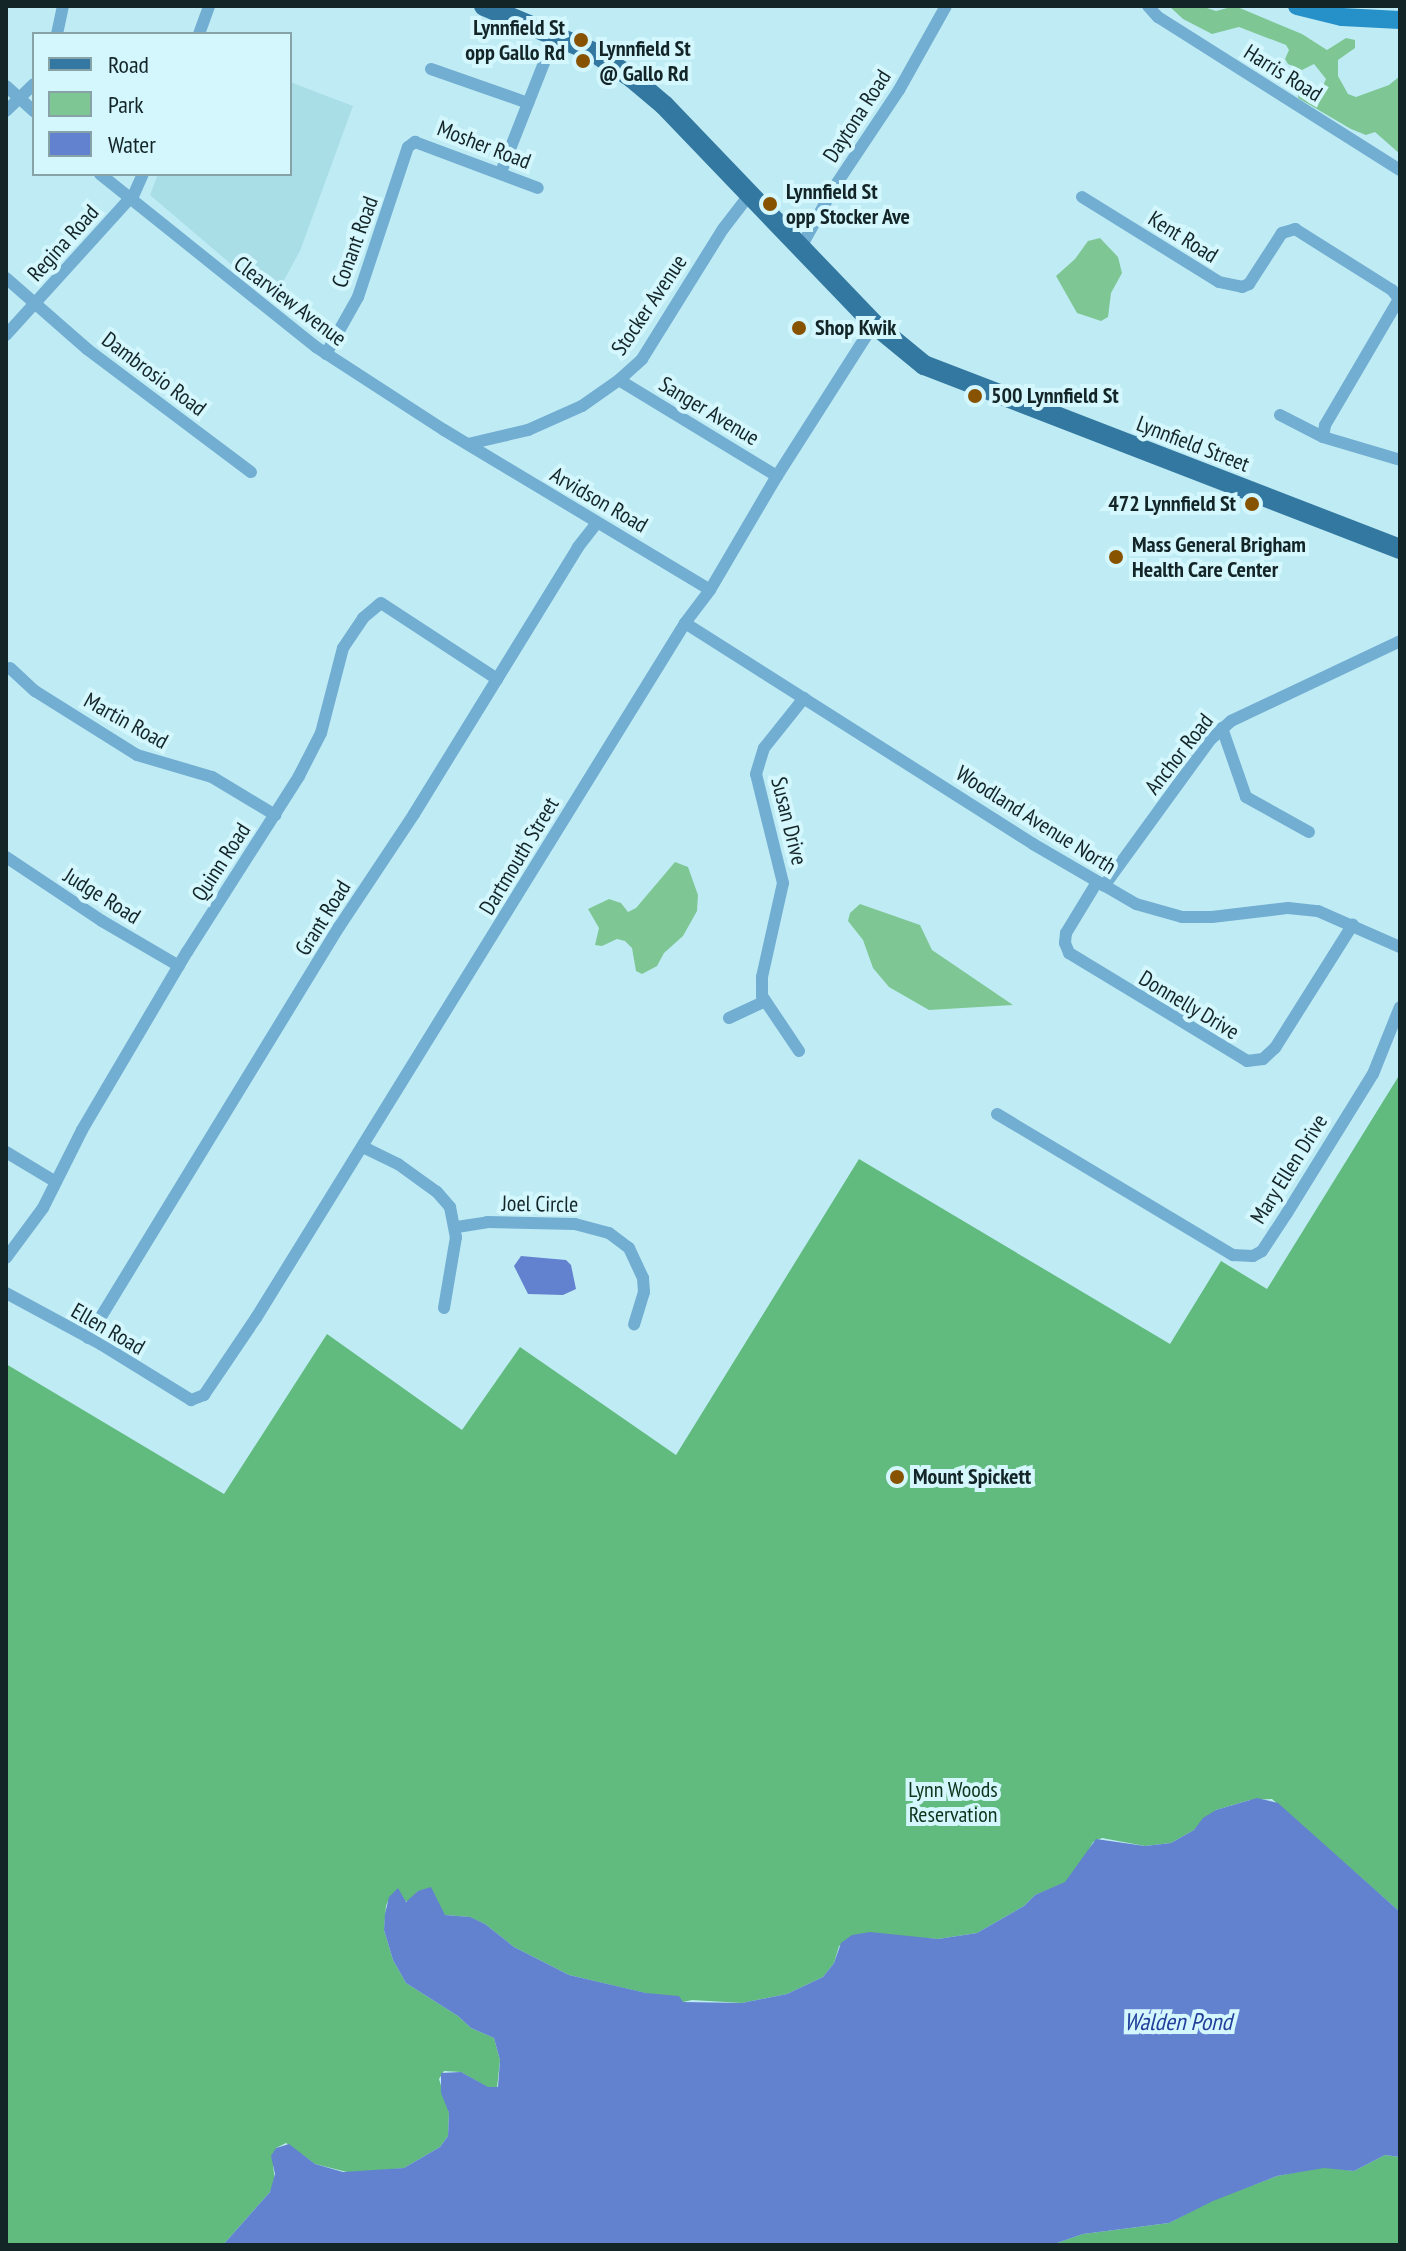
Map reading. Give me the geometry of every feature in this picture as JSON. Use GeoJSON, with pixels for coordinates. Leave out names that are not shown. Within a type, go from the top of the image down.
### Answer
{"type":"FeatureCollection","features":[{"type":"Feature","properties":{"kind":"main road","name":"Lynnfield Street"},"geometry":{"type":"LineString","coordinates":[[484,6],[595,53],[632,78],[664,105],[874,324],[900,348],[946,376],[1399,544]]}},
{"type":"Feature","properties":{"kind":"street"},"geometry":{"type":"LineString","coordinates":[[57,32],[63,6]]}},
{"type":"Feature","properties":{"kind":"street"},"geometry":{"type":"LineString","coordinates":[[200,32],[209,6]]}},
{"type":"Feature","properties":{"kind":"street","name":"Daytona Road"},"geometry":{"type":"LineString","coordinates":[[801,247],[833,189],[899,90],[946,6]]}},
{"type":"Feature","properties":{"kind":"street","name":"Harris Road"},"geometry":{"type":"LineString","coordinates":[[1148,6],[1158,17],[1400,170]]}},
{"type":"Feature","properties":{"kind":"street"},"geometry":{"type":"LineString","coordinates":[[1297,6],[1342,17],[1400,20]]}},
{"type":"Feature","properties":{"kind":"street"},"geometry":{"type":"LineString","coordinates":[[501,172],[555,35]]}},
{"type":"Feature","properties":{"kind":"street"},"geometry":{"type":"LineString","coordinates":[[431,69],[528,103]]}},
{"type":"Feature","properties":{"kind":"street"},"geometry":{"type":"LineString","coordinates":[[6,86],[32,109]]}},
{"type":"Feature","properties":{"kind":"street"},"geometry":{"type":"LineString","coordinates":[[6,111],[32,86]]}},
{"type":"Feature","properties":{"kind":"street","name":"Mosher Road"},"geometry":{"type":"LineString","coordinates":[[415,142],[538,188]]}},
{"type":"Feature","properties":{"kind":"street","name":"Conant Road"},"geometry":{"type":"LineString","coordinates":[[326,354],[358,297],[408,147],[415,142]]}},
{"type":"Feature","properties":{"kind":"street","name":"Clearview Avenue"},"geometry":{"type":"LineString","coordinates":[[102,176],[326,354],[468,444]]}},
{"type":"Feature","properties":{"kind":"street","name":"Regina Road"},"geometry":{"type":"LineString","coordinates":[[6,335],[130,198],[142,176]]}},
{"type":"Feature","properties":{"kind":"street","name":"Stocker Avenue"},"geometry":{"type":"LineString","coordinates":[[468,444],[528,430],[582,406],[619,380],[642,359],[723,229],[750,194]]}},
{"type":"Feature","properties":{"kind":"street","name":"Kent Road"},"geometry":{"type":"LineString","coordinates":[[1082,197],[1219,282],[1242,287],[1249,284],[1282,233],[1295,229],[1392,290],[1399,299],[1325,425],[1323,437]]}},
{"type":"Feature","properties":{"kind":"street","name":"Dambrosio Road"},"geometry":{"type":"LineString","coordinates":[[6,278],[34,305],[251,472]]}},
{"type":"Feature","properties":{"kind":"street","name":"Dartmouth Street"},"geometry":{"type":"LineString","coordinates":[[191,1400],[204,1395],[221,1371],[874,324]]}},
{"type":"Feature","properties":{"kind":"street","name":"Sanger Avenue"},"geometry":{"type":"LineString","coordinates":[[619,380],[777,476]]}},
{"type":"Feature","properties":{"kind":"street"},"geometry":{"type":"LineString","coordinates":[[1280,415],[1323,437],[1400,460]]}},
{"type":"Feature","properties":{"kind":"street","name":"Arvidson Road"},"geometry":{"type":"LineString","coordinates":[[468,444],[710,590]]}},
{"type":"Feature","properties":{"kind":"street","name":"Grant Road"},"geometry":{"type":"LineString","coordinates":[[88,1338],[339,927],[578,547],[597,523]]}},
{"type":"Feature","properties":{"kind":"street","name":"Quinn Road"},"geometry":{"type":"LineString","coordinates":[[6,1258],[43,1208],[82,1130],[179,966],[275,815],[321,733],[343,648],[363,618],[381,603],[497,679]]}},
{"type":"Feature","properties":{"kind":"street","name":"Woodland Avenue North"},"geometry":{"type":"LineString","coordinates":[[685,623],[1136,904],[1182,917],[1296,909],[1318,911],[1400,947]]}},
{"type":"Feature","properties":{"kind":"street","name":"Anchor Road"},"geometry":{"type":"LineString","coordinates":[[1101,884],[1222,728],[1242,714],[1400,641]]}},
{"type":"Feature","properties":{"kind":"street","name":"Martin Road"},"geometry":{"type":"LineString","coordinates":[[10,668],[35,691],[137,755],[212,777],[275,815]]}},
{"type":"Feature","properties":{"kind":"street","name":"Susan Drive"},"geometry":{"type":"LineString","coordinates":[[764,1002],[762,977],[783,887],[756,774],[764,748],[804,698]]}},
{"type":"Feature","properties":{"kind":"street"},"geometry":{"type":"LineString","coordinates":[[1222,728],[1246,797],[1309,832]]}},
{"type":"Feature","properties":{"kind":"street","name":"Judge Road"},"geometry":{"type":"LineString","coordinates":[[6,857],[102,921],[179,966]]}},
{"type":"Feature","properties":{"kind":"street","name":"Donnelly Drive"},"geometry":{"type":"LineString","coordinates":[[1101,884],[1066,933],[1065,943],[1069,953],[1247,1061],[1258,1061],[1272,1053],[1353,924]]}},
{"type":"Feature","properties":{"kind":"street"},"geometry":{"type":"LineString","coordinates":[[729,1018],[764,1002],[799,1051]]}},
{"type":"Feature","properties":{"kind":"street","name":"Mary Ellen Drive"},"geometry":{"type":"LineString","coordinates":[[997,1114],[1233,1255],[1253,1256],[1262,1251],[1373,1074],[1400,1007]]}},
{"type":"Feature","properties":{"kind":"street"},"geometry":{"type":"LineString","coordinates":[[363,1147],[398,1164],[437,1192],[450,1207],[457,1227],[444,1308]]}},
{"type":"Feature","properties":{"kind":"street"},"geometry":{"type":"LineString","coordinates":[[6,1152],[56,1182]]}},
{"type":"Feature","properties":{"kind":"street","name":"Joel Circle"},"geometry":{"type":"LineString","coordinates":[[457,1227],[487,1222],[575,1224],[600,1228],[619,1238],[633,1254],[645,1284],[634,1325]]}},
{"type":"Feature","properties":{"kind":"street","name":"Ellen Road"},"geometry":{"type":"LineString","coordinates":[[6,1293],[191,1400]]}},
{"type":"Feature","properties":{"kind":"shaded area"},"geometry":{"type":"Polygon","coordinates":[[[292,83],[353,106],[300,251],[273,300],[150,195],[157,176],[292,176],[292,83]]]}},
{"type":"Feature","properties":{"kind":"green space"},"geometry":{"type":"Polygon","coordinates":[[[1169,6],[1201,6],[1216,11],[1235,6],[1302,34],[1327,50],[1346,38],[1355,40],[1355,48],[1338,60],[1338,76],[1348,94],[1356,97],[1389,85],[1400,76],[1400,154],[1375,132],[1366,135],[1351,129],[1298,98],[1299,92],[1322,88],[1326,79],[1314,64],[1302,70],[1288,64],[1285,59],[1289,50],[1286,45],[1239,27],[1212,34],[1183,19],[1169,6]]]}},
{"type":"Feature","properties":{"kind":"green space"},"geometry":{"type":"Polygon","coordinates":[[[1100,238],[1118,257],[1122,273],[1111,293],[1108,317],[1101,321],[1077,313],[1056,276],[1075,259],[1088,241],[1100,238]]]}},
{"type":"Feature","properties":{"kind":"green space"},"geometry":{"type":"Polygon","coordinates":[[[675,862],[688,867],[698,895],[697,911],[683,936],[664,953],[657,966],[642,974],[636,971],[632,948],[625,941],[617,939],[602,946],[595,945],[599,928],[588,909],[609,899],[621,903],[628,912],[636,908],[675,862]]]}},
{"type":"Feature","properties":{"kind":"green space"},"geometry":{"type":"Polygon","coordinates":[[[860,904],[920,925],[932,950],[1013,1005],[929,1010],[889,987],[873,968],[863,940],[848,921],[850,913],[860,904]]]}},
{"type":"Feature","properties":{"kind":"green space","name":"Lynn Woods Reservation"},"geometry":{"type":"Polygon","coordinates":[[[1400,1074],[1400,1912],[1272,1799],[1250,1800],[1216,1810],[1194,1830],[1171,1843],[1145,1846],[1102,1838],[1093,1842],[1080,1867],[1065,1883],[1035,1895],[1024,1906],[977,1933],[938,1939],[862,1934],[839,1946],[834,1963],[823,1977],[787,1994],[742,2003],[683,2002],[569,1975],[514,1947],[485,1924],[469,1917],[445,1915],[418,1891],[409,1901],[388,1901],[386,1906],[384,1930],[393,1960],[406,1983],[458,2016],[471,2028],[494,2038],[500,2060],[497,2088],[487,2087],[461,2072],[444,2071],[439,2079],[449,2113],[448,2136],[440,2147],[404,2168],[351,2173],[315,2164],[286,2143],[276,2148],[273,2165],[275,2182],[270,2192],[223,2245],[6,2245],[6,1364],[224,1494],[327,1334],[462,1430],[520,1347],[676,1455],[859,1159],[1170,1344],[1221,1261],[1267,1289],[1400,1074]]]}},
{"type":"Feature","properties":{"kind":"green space"},"geometry":{"type":"Polygon","coordinates":[[[1385,2155],[1400,2157],[1400,2245],[1051,2245],[1083,2234],[1169,2223],[1213,2200],[1277,2176],[1324,2167],[1354,2171],[1385,2155]]]}},
{"type":"Feature","properties":{"kind":"water"},"geometry":{"type":"Polygon","coordinates":[[[521,1256],[566,1260],[571,1265],[576,1289],[563,1295],[528,1294],[514,1266],[521,1256]]]}},
{"type":"Feature","properties":{"kind":"water","name":"Walden Pond"},"geometry":{"type":"Polygon","coordinates":[[[1257,1798],[1278,1803],[1400,1912],[1400,2157],[1385,2155],[1354,2171],[1324,2168],[1277,2176],[1213,2201],[1169,2223],[1083,2234],[1051,2245],[223,2245],[270,2192],[275,2174],[271,2156],[276,2148],[289,2144],[315,2164],[343,2172],[404,2168],[440,2147],[448,2136],[449,2113],[441,2093],[441,2073],[461,2072],[488,2087],[498,2087],[500,2060],[494,2038],[471,2028],[458,2016],[406,1983],[393,1960],[384,1930],[385,1914],[389,1897],[398,1888],[406,1902],[418,1891],[431,1887],[445,1915],[470,1917],[485,1924],[514,1947],[569,1975],[646,1993],[679,1996],[683,2002],[742,2003],[787,1994],[823,1977],[834,1963],[841,1943],[852,1935],[870,1932],[938,1939],[977,1933],[1024,1906],[1035,1895],[1065,1882],[1096,1839],[1145,1846],[1171,1843],[1194,1830],[1203,1818],[1216,1810],[1257,1798]]]}},
{"type":"Feature","properties":{"kind":"place","name":"Lynnfield St opp Gallo Rd"},"geometry":{"type":"Point","coordinates":[581,40]}},
{"type":"Feature","properties":{"kind":"place","name":"Lynnfield St @ Gallo Rd"},"geometry":{"type":"Point","coordinates":[583,61]}},
{"type":"Feature","properties":{"kind":"place","name":"Lynnfield St opp Stocker Ave"},"geometry":{"type":"Point","coordinates":[770,204]}},
{"type":"Feature","properties":{"kind":"place","name":"Shop Kwik"},"geometry":{"type":"Point","coordinates":[799,328]}},
{"type":"Feature","properties":{"kind":"place","name":"500 Lynnfield St"},"geometry":{"type":"Point","coordinates":[975,396]}},
{"type":"Feature","properties":{"kind":"place","name":"472 Lynnfield St"},"geometry":{"type":"Point","coordinates":[1252,504]}},
{"type":"Feature","properties":{"kind":"place","name":"Mass General Brigham Health Care Center"},"geometry":{"type":"Point","coordinates":[1116,557]}},
{"type":"Feature","properties":{"kind":"place","name":"Mount Spickett"},"geometry":{"type":"Point","coordinates":[897,1477]}}]}
